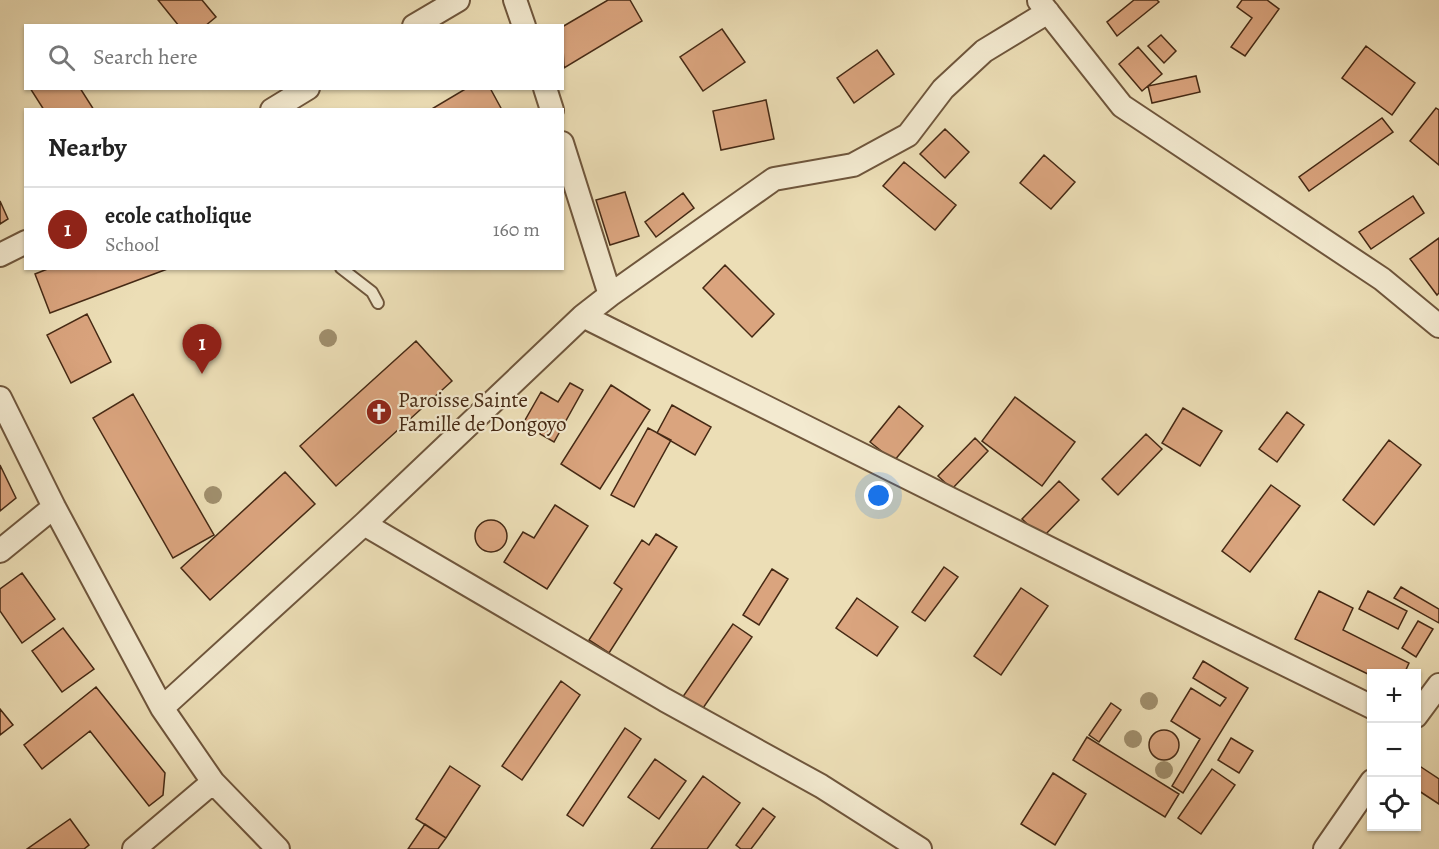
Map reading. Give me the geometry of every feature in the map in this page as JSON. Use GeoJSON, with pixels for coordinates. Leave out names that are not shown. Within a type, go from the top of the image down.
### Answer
{"type":"FeatureCollection","features":[{"type":"Feature","properties":{"kind":"street"},"geometry":{"type":"LineString","coordinates":[[417,24],[458,0]]}},
{"type":"Feature","properties":{"kind":"street"},"geometry":{"type":"LineString","coordinates":[[515,0],[523,24]]}},
{"type":"Feature","properties":{"kind":"street"},"geometry":{"type":"LineString","coordinates":[[162,708],[364,524],[583,316],[774,179],[853,165],[908,135],[943,89],[984,51],[1044,6],[1122,106],[1382,279],[1439,326]]}},
{"type":"Feature","properties":{"kind":"street"},"geometry":{"type":"LineString","coordinates":[[275,108],[305,90]]}},
{"type":"Feature","properties":{"kind":"street"},"geometry":{"type":"LineString","coordinates":[[546,90],[551,108]]}},
{"type":"Feature","properties":{"kind":"street"},"geometry":{"type":"LineString","coordinates":[[564,149],[610,295]]}},
{"type":"Feature","properties":{"kind":"street"},"geometry":{"type":"LineString","coordinates":[[0,255],[24,243]]}},
{"type":"Feature","properties":{"kind":"street"},"geometry":{"type":"LineString","coordinates":[[583,316],[1367,704]]}},
{"type":"Feature","properties":{"kind":"street"},"geometry":{"type":"LineString","coordinates":[[0,398],[54,507],[162,708],[213,782],[278,849]]}},
{"type":"Feature","properties":{"kind":"street"},"geometry":{"type":"LineString","coordinates":[[0,551],[54,507]]}},
{"type":"Feature","properties":{"kind":"street"},"geometry":{"type":"LineString","coordinates":[[364,524],[665,700],[821,786],[920,849]]}},
{"type":"Feature","properties":{"kind":"street"},"geometry":{"type":"LineString","coordinates":[[1421,709],[1439,685]]}},
{"type":"Feature","properties":{"kind":"street"},"geometry":{"type":"LineString","coordinates":[[134,849],[213,782]]}},
{"type":"Feature","properties":{"kind":"street"},"geometry":{"type":"LineString","coordinates":[[1326,849],[1367,787]]}},
{"type":"Feature","properties":{"kind":"lane"},"geometry":{"type":"LineString","coordinates":[[344,270],[372,292],[378,303]]}},
{"type":"Feature","properties":{"kind":"building"},"geometry":{"type":"Polygon","coordinates":[[[158,0],[202,0],[216,17],[207,24],[177,24],[158,0]]]}},
{"type":"Feature","properties":{"kind":"building"},"geometry":{"type":"Polygon","coordinates":[[[608,0],[630,0],[642,21],[564,68],[564,26],[608,0]]]}},
{"type":"Feature","properties":{"kind":"building"},"geometry":{"type":"Polygon","coordinates":[[[1134,0],[1157,0],[1159,2],[1117,36],[1107,22],[1134,0]]]}},
{"type":"Feature","properties":{"kind":"building"},"geometry":{"type":"Polygon","coordinates":[[[1242,0],[1267,0],[1279,9],[1245,56],[1231,47],[1252,18],[1237,7],[1242,0]]]}},
{"type":"Feature","properties":{"kind":"building"},"geometry":{"type":"Polygon","coordinates":[[[722,29],[745,62],[703,91],[680,57],[722,29]]]}},
{"type":"Feature","properties":{"kind":"building"},"geometry":{"type":"Polygon","coordinates":[[[1161,35],[1176,51],[1164,63],[1148,46],[1161,35]]]}},
{"type":"Feature","properties":{"kind":"building"},"geometry":{"type":"Polygon","coordinates":[[[1366,46],[1415,83],[1392,115],[1342,78],[1366,46]]]}},
{"type":"Feature","properties":{"kind":"building"},"geometry":{"type":"Polygon","coordinates":[[[1138,47],[1162,74],[1142,91],[1119,64],[1138,47]]]}},
{"type":"Feature","properties":{"kind":"building"},"geometry":{"type":"Polygon","coordinates":[[[877,50],[894,74],[854,103],[837,78],[877,50]]]}},
{"type":"Feature","properties":{"kind":"building"},"geometry":{"type":"Polygon","coordinates":[[[1196,76],[1200,92],[1152,103],[1148,86],[1196,76]]]}},
{"type":"Feature","properties":{"kind":"building"},"geometry":{"type":"Polygon","coordinates":[[[31,90],[81,90],[93,108],[43,108],[31,90]]]}},
{"type":"Feature","properties":{"kind":"building"},"geometry":{"type":"Polygon","coordinates":[[[464,90],[491,90],[501,108],[433,108],[464,90]]]}},
{"type":"Feature","properties":{"kind":"building"},"geometry":{"type":"Polygon","coordinates":[[[766,100],[774,139],[721,150],[713,111],[766,100]]]}},
{"type":"Feature","properties":{"kind":"building"},"geometry":{"type":"Polygon","coordinates":[[[1436,108],[1439,110],[1439,165],[1410,141],[1436,108]]]}},
{"type":"Feature","properties":{"kind":"building"},"geometry":{"type":"Polygon","coordinates":[[[1382,118],[1393,132],[1309,191],[1299,177],[1382,118]]]}},
{"type":"Feature","properties":{"kind":"building"},"geometry":{"type":"Polygon","coordinates":[[[945,129],[969,152],[945,178],[920,154],[945,129]]]}},
{"type":"Feature","properties":{"kind":"building"},"geometry":{"type":"Polygon","coordinates":[[[1044,155],[1075,182],[1051,209],[1020,183],[1044,155]]]}},
{"type":"Feature","properties":{"kind":"building"},"geometry":{"type":"Polygon","coordinates":[[[904,162],[956,205],[935,230],[883,186],[904,162]]]}},
{"type":"Feature","properties":{"kind":"building"},"geometry":{"type":"Polygon","coordinates":[[[625,192],[639,236],[610,245],[596,200],[625,192]]]}},
{"type":"Feature","properties":{"kind":"building"},"geometry":{"type":"Polygon","coordinates":[[[683,193],[694,208],[656,237],[645,222],[683,193]]]}},
{"type":"Feature","properties":{"kind":"building"},"geometry":{"type":"Polygon","coordinates":[[[1413,196],[1424,213],[1371,249],[1359,232],[1413,196]]]}},
{"type":"Feature","properties":{"kind":"building"},"geometry":{"type":"Polygon","coordinates":[[[0,201],[8,219],[0,224],[0,201]]]}},
{"type":"Feature","properties":{"kind":"building"},"geometry":{"type":"Polygon","coordinates":[[[1439,238],[1439,293],[1437,295],[1410,259],[1439,238]]]}},
{"type":"Feature","properties":{"kind":"building"},"geometry":{"type":"Polygon","coordinates":[[[725,265],[774,314],[752,337],[703,288],[725,265]]]}},
{"type":"Feature","properties":{"kind":"building"},"geometry":{"type":"Polygon","coordinates":[[[45,270],[165,270],[50,313],[35,274],[45,270]]]}},
{"type":"Feature","properties":{"kind":"building"},"geometry":{"type":"Polygon","coordinates":[[[87,314],[111,362],[71,383],[47,335],[87,314]]]}},
{"type":"Feature","properties":{"kind":"building"},"geometry":{"type":"Polygon","coordinates":[[[416,341],[452,381],[336,486],[300,446],[416,341]]]}},
{"type":"Feature","properties":{"kind":"building"},"geometry":{"type":"Polygon","coordinates":[[[570,383],[583,390],[554,442],[540,434],[541,431],[524,422],[541,392],[558,402],[570,383]]]}},
{"type":"Feature","properties":{"kind":"building"},"geometry":{"type":"Polygon","coordinates":[[[611,385],[650,410],[600,489],[561,464],[611,385]]]}},
{"type":"Feature","properties":{"kind":"building"},"geometry":{"type":"Polygon","coordinates":[[[133,394],[214,535],[173,558],[93,418],[133,394]]]}},
{"type":"Feature","properties":{"kind":"building"},"geometry":{"type":"Polygon","coordinates":[[[1015,397],[1075,442],[1042,486],[982,441],[1015,397]]]}},
{"type":"Feature","properties":{"kind":"building"},"geometry":{"type":"Polygon","coordinates":[[[672,405],[711,427],[695,455],[657,433],[672,405]]]}},
{"type":"Feature","properties":{"kind":"building"},"geometry":{"type":"Polygon","coordinates":[[[899,406],[923,426],[894,461],[870,442],[899,406]]]}},
{"type":"Feature","properties":{"kind":"building"},"geometry":{"type":"Polygon","coordinates":[[[1183,408],[1222,431],[1200,466],[1162,443],[1183,408]]]}},
{"type":"Feature","properties":{"kind":"building"},"geometry":{"type":"Polygon","coordinates":[[[1287,412],[1304,425],[1277,462],[1259,449],[1287,412]]]}},
{"type":"Feature","properties":{"kind":"building"},"geometry":{"type":"Polygon","coordinates":[[[648,428],[671,440],[634,507],[611,495],[648,428]]]}},
{"type":"Feature","properties":{"kind":"building"},"geometry":{"type":"Polygon","coordinates":[[[1146,434],[1162,449],[1118,495],[1102,479],[1146,434]]]}},
{"type":"Feature","properties":{"kind":"building"},"geometry":{"type":"Polygon","coordinates":[[[975,438],[988,451],[952,489],[938,476],[975,438]]]}},
{"type":"Feature","properties":{"kind":"building"},"geometry":{"type":"Polygon","coordinates":[[[1389,440],[1421,465],[1374,525],[1343,500],[1389,440]]]}},
{"type":"Feature","properties":{"kind":"building"},"geometry":{"type":"Polygon","coordinates":[[[0,465],[16,498],[0,511],[0,465]]]}},
{"type":"Feature","properties":{"kind":"building"},"geometry":{"type":"Polygon","coordinates":[[[285,472],[315,504],[210,600],[181,568],[285,472]]]}},
{"type":"Feature","properties":{"kind":"building"},"geometry":{"type":"Polygon","coordinates":[[[1059,481],[1079,500],[1042,538],[1022,519],[1059,481]]]}},
{"type":"Feature","properties":{"kind":"building"},"geometry":{"type":"Polygon","coordinates":[[[1271,485],[1300,506],[1250,572],[1222,551],[1271,485]]]}},
{"type":"Feature","properties":{"kind":"building"},"geometry":{"type":"Polygon","coordinates":[[[555,505],[588,526],[547,589],[504,562],[523,532],[534,538],[555,505]]]}},
{"type":"Feature","properties":{"kind":"building"},"geometry":{"type":"Polygon","coordinates":[[[491,520],[503,524],[507,536],[503,548],[491,552],[479,548],[475,536],[479,524],[491,520]]]}},
{"type":"Feature","properties":{"kind":"building"},"geometry":{"type":"Polygon","coordinates":[[[656,534],[677,547],[609,653],[589,640],[622,589],[614,583],[642,540],[649,545],[656,534]]]}},
{"type":"Feature","properties":{"kind":"building"},"geometry":{"type":"Polygon","coordinates":[[[944,567],[958,577],[925,621],[912,612],[944,567]]]}},
{"type":"Feature","properties":{"kind":"building"},"geometry":{"type":"Polygon","coordinates":[[[772,569],[788,579],[759,625],[743,615],[772,569]]]}},
{"type":"Feature","properties":{"kind":"building"},"geometry":{"type":"Polygon","coordinates":[[[22,573],[55,619],[22,643],[0,611],[0,589],[22,573]]]}},
{"type":"Feature","properties":{"kind":"building"},"geometry":{"type":"Polygon","coordinates":[[[1401,587],[1439,609],[1439,623],[1394,598],[1401,587]]]}},
{"type":"Feature","properties":{"kind":"building"},"geometry":{"type":"Polygon","coordinates":[[[1021,588],[1048,606],[1001,675],[974,656],[1021,588]]]}},
{"type":"Feature","properties":{"kind":"building"},"geometry":{"type":"Polygon","coordinates":[[[1319,591],[1353,608],[1343,630],[1409,663],[1406,669],[1367,669],[1367,674],[1295,639],[1319,591]]]}},
{"type":"Feature","properties":{"kind":"building"},"geometry":{"type":"Polygon","coordinates":[[[1368,591],[1407,611],[1398,629],[1359,609],[1368,591]]]}},
{"type":"Feature","properties":{"kind":"building"},"geometry":{"type":"Polygon","coordinates":[[[857,598],[898,627],[877,656],[836,628],[857,598]]]}},
{"type":"Feature","properties":{"kind":"building"},"geometry":{"type":"Polygon","coordinates":[[[1418,621],[1433,629],[1416,657],[1402,648],[1418,621]]]}},
{"type":"Feature","properties":{"kind":"building"},"geometry":{"type":"Polygon","coordinates":[[[733,624],[752,637],[701,711],[682,698],[733,624]]]}},
{"type":"Feature","properties":{"kind":"building"},"geometry":{"type":"Polygon","coordinates":[[[63,628],[94,669],[62,692],[32,651],[63,628]]]}},
{"type":"Feature","properties":{"kind":"building"},"geometry":{"type":"Polygon","coordinates":[[[1203,661],[1248,688],[1183,793],[1172,786],[1200,739],[1171,721],[1191,688],[1220,706],[1226,698],[1193,678],[1203,661]]]}},
{"type":"Feature","properties":{"kind":"building"},"geometry":{"type":"Polygon","coordinates":[[[561,681],[580,695],[522,780],[502,766],[561,681]]]}},
{"type":"Feature","properties":{"kind":"building"},"geometry":{"type":"Polygon","coordinates":[[[96,687],[165,773],[163,795],[149,806],[90,731],[42,769],[24,745],[96,687]]]}},
{"type":"Feature","properties":{"kind":"building"},"geometry":{"type":"Polygon","coordinates":[[[1111,703],[1121,710],[1099,742],[1089,735],[1111,703]]]}},
{"type":"Feature","properties":{"kind":"building"},"geometry":{"type":"Polygon","coordinates":[[[0,709],[13,725],[0,735],[0,709]]]}},
{"type":"Feature","properties":{"kind":"building"},"geometry":{"type":"Polygon","coordinates":[[[625,728],[641,739],[583,826],[567,815],[625,728]]]}},
{"type":"Feature","properties":{"kind":"building"},"geometry":{"type":"Polygon","coordinates":[[[1164,730],[1170,731],[1178,739],[1178,751],[1170,759],[1164,760],[1158,759],[1150,751],[1149,745],[1150,739],[1158,731],[1164,730]]]}},
{"type":"Feature","properties":{"kind":"building"},"geometry":{"type":"Polygon","coordinates":[[[1087,737],[1179,794],[1165,817],[1073,760],[1087,737]]]}},
{"type":"Feature","properties":{"kind":"building"},"geometry":{"type":"Polygon","coordinates":[[[1231,738],[1253,751],[1239,773],[1218,760],[1231,738]]]}},
{"type":"Feature","properties":{"kind":"building"},"geometry":{"type":"Polygon","coordinates":[[[655,759],[686,781],[659,819],[628,797],[655,759]]]}},
{"type":"Feature","properties":{"kind":"building"},"geometry":{"type":"Polygon","coordinates":[[[450,766],[480,786],[446,838],[416,819],[450,766]]]}},
{"type":"Feature","properties":{"kind":"building"},"geometry":{"type":"Polygon","coordinates":[[[1421,767],[1439,779],[1439,804],[1421,792],[1421,767]]]}},
{"type":"Feature","properties":{"kind":"building"},"geometry":{"type":"Polygon","coordinates":[[[1212,769],[1235,785],[1201,834],[1178,818],[1212,769]]]}},
{"type":"Feature","properties":{"kind":"building"},"geometry":{"type":"Polygon","coordinates":[[[1053,773],[1086,794],[1055,845],[1021,824],[1053,773]]]}},
{"type":"Feature","properties":{"kind":"building"},"geometry":{"type":"Polygon","coordinates":[[[703,776],[740,803],[707,849],[651,849],[703,776]]]}},
{"type":"Feature","properties":{"kind":"building"},"geometry":{"type":"Polygon","coordinates":[[[763,808],[775,817],[751,849],[741,849],[736,845],[763,808]]]}},
{"type":"Feature","properties":{"kind":"building"},"geometry":{"type":"Polygon","coordinates":[[[70,819],[89,845],[84,849],[27,849],[70,819]]]}},
{"type":"Feature","properties":{"kind":"building"},"geometry":{"type":"Polygon","coordinates":[[[425,824],[446,838],[438,849],[408,849],[425,824]]]}},
{"type":"Feature","properties":{"kind":"place","name":"ecole catholique"},"geometry":{"type":"Point","coordinates":[202,374]}},
{"type":"Feature","properties":{"kind":"place","name":"Paroisse Sainte Famille de Dongoyo"},"geometry":{"type":"Point","coordinates":[379,412]}}]}
